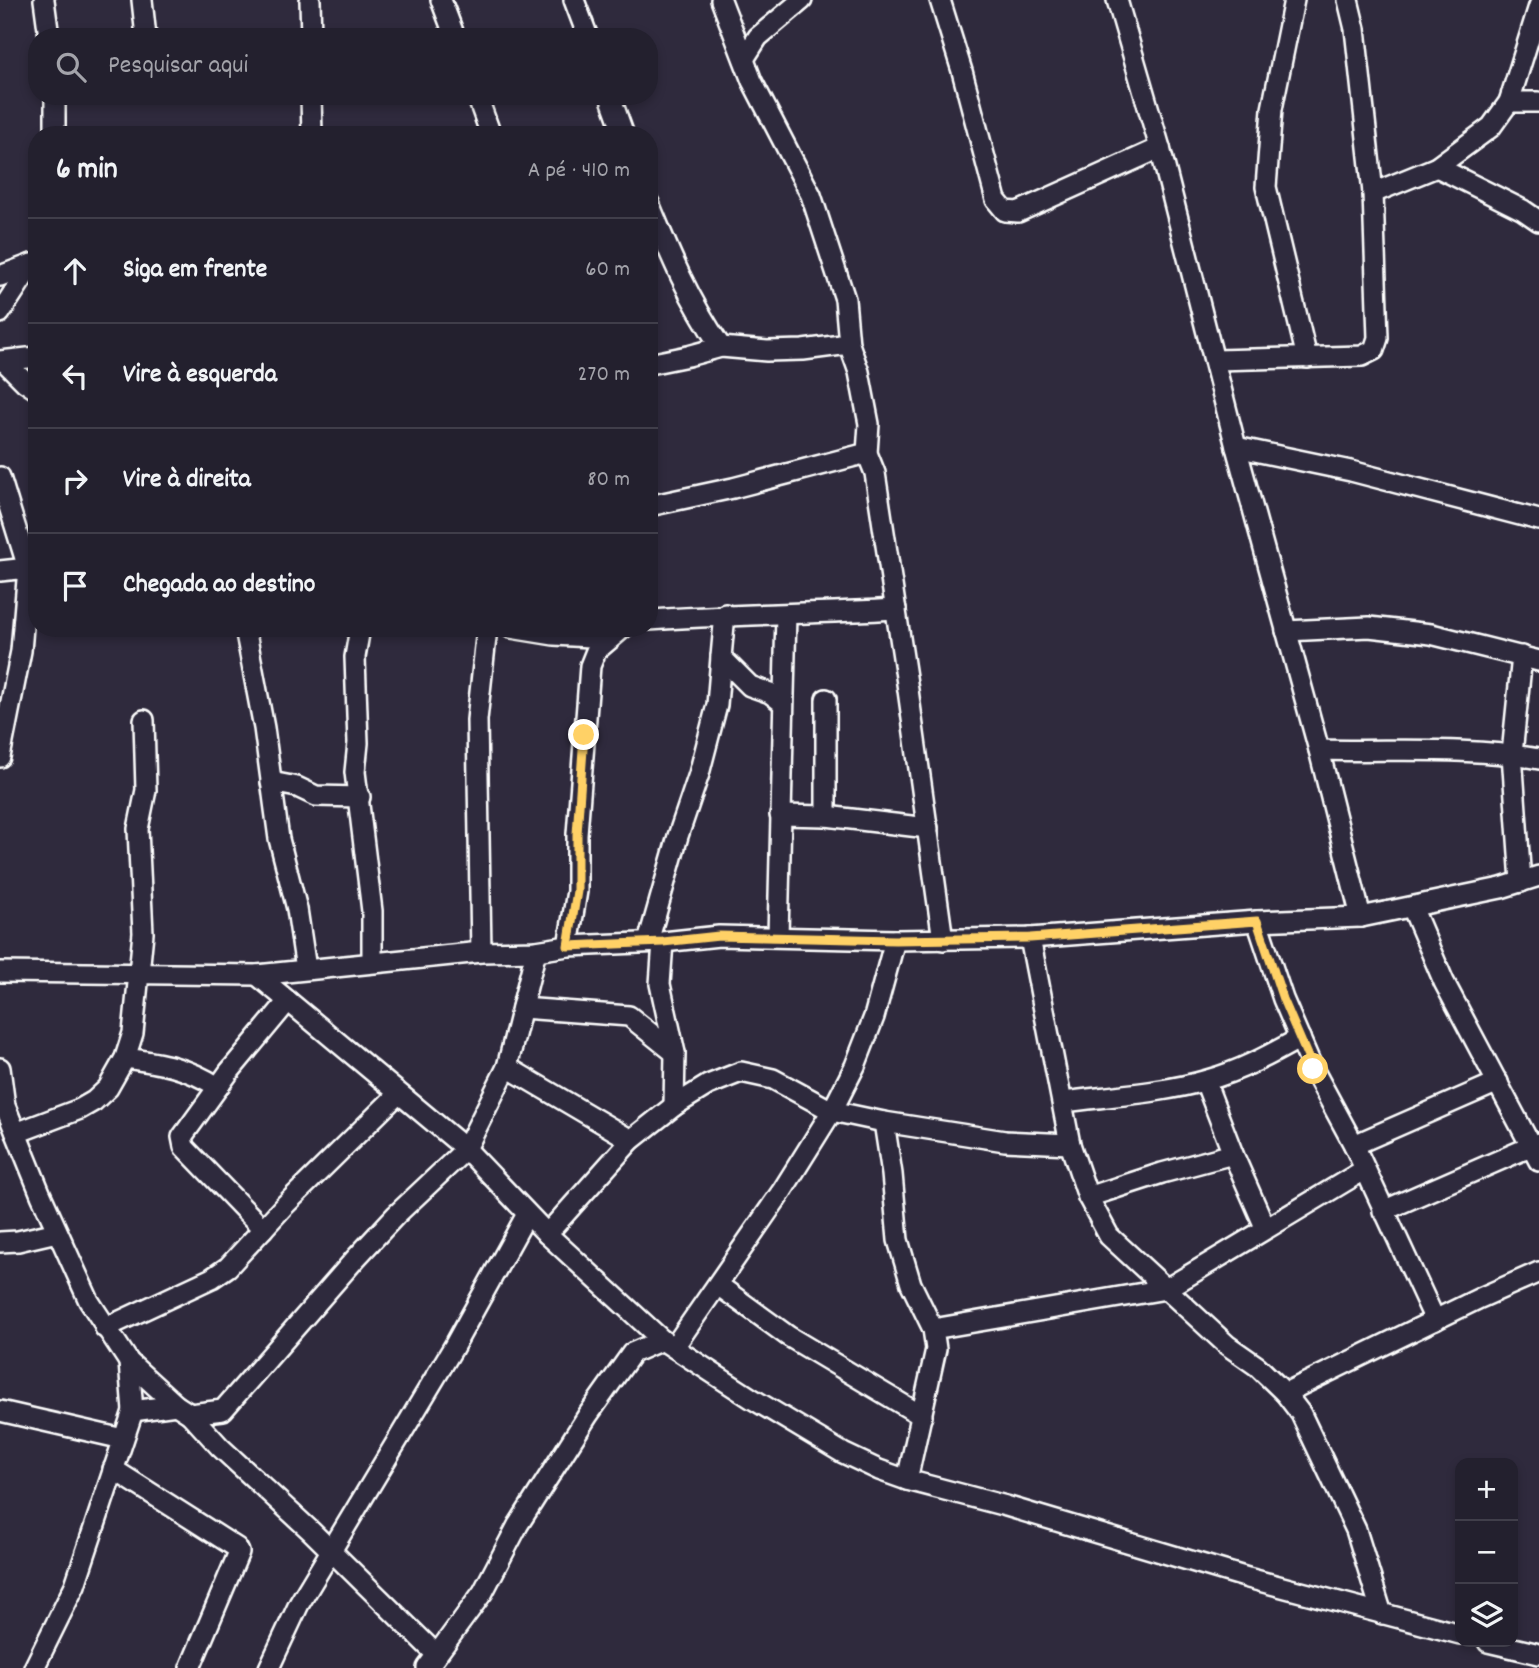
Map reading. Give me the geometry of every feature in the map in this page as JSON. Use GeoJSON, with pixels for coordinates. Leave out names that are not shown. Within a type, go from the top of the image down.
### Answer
{"type":"FeatureCollection","features":[{"type":"Feature","properties":{"kind":"street"},"geometry":{"type":"LineString","coordinates":[[44,0],[47,28]]}},
{"type":"Feature","properties":{"kind":"street"},"geometry":{"type":"LineString","coordinates":[[142,0],[145,28]]}},
{"type":"Feature","properties":{"kind":"street"},"geometry":{"type":"LineString","coordinates":[[310,0],[311,28]]}},
{"type":"Feature","properties":{"kind":"street"},"geometry":{"type":"LineString","coordinates":[[441,0],[452,28]]}},
{"type":"Feature","properties":{"kind":"street"},"geometry":{"type":"LineString","coordinates":[[574,0],[585,28]]}},
{"type":"Feature","properties":{"kind":"street"},"geometry":{"type":"LineString","coordinates":[[721,0],[752,81],[811,195],[845,299],[849,344],[859,372],[869,424],[867,453],[875,473],[943,940]]}},
{"type":"Feature","properties":{"kind":"street"},"geometry":{"type":"LineString","coordinates":[[744,59],[758,37],[802,0]]}},
{"type":"Feature","properties":{"kind":"street"},"geometry":{"type":"LineString","coordinates":[[940,0],[996,200],[1005,211],[1018,212],[1160,148]]}},
{"type":"Feature","properties":{"kind":"street"},"geometry":{"type":"LineString","coordinates":[[1117,0],[1160,148],[1361,917]]}},
{"type":"Feature","properties":{"kind":"street"},"geometry":{"type":"LineString","coordinates":[[1294,0],[1272,109],[1266,187],[1307,358]]}},
{"type":"Feature","properties":{"kind":"street"},"geometry":{"type":"LineString","coordinates":[[1216,360],[1362,355],[1374,350],[1378,338],[1373,193],[1355,29],[1348,0]]}},
{"type":"Feature","properties":{"kind":"street"},"geometry":{"type":"LineString","coordinates":[[1373,193],[1437,167],[1491,127],[1508,102],[1539,6]]}},
{"type":"Feature","properties":{"kind":"street"},"geometry":{"type":"LineString","coordinates":[[1508,102],[1539,102]]}},
{"type":"Feature","properties":{"kind":"street"},"geometry":{"type":"LineString","coordinates":[[55,105],[55,126]]}},
{"type":"Feature","properties":{"kind":"street"},"geometry":{"type":"LineString","coordinates":[[312,105],[312,126]]}},
{"type":"Feature","properties":{"kind":"street"},"geometry":{"type":"LineString","coordinates":[[480,105],[488,126]]}},
{"type":"Feature","properties":{"kind":"street"},"geometry":{"type":"LineString","coordinates":[[613,105],[621,126]]}},
{"type":"Feature","properties":{"kind":"street"},"geometry":{"type":"LineString","coordinates":[[1437,167],[1523,210],[1539,221]]}},
{"type":"Feature","properties":{"kind":"street"},"geometry":{"type":"LineString","coordinates":[[658,225],[678,275],[721,347]]}},
{"type":"Feature","properties":{"kind":"street"},"geometry":{"type":"LineString","coordinates":[[0,276],[28,264]]}},
{"type":"Feature","properties":{"kind":"street"},"geometry":{"type":"LineString","coordinates":[[0,313],[28,270]]}},
{"type":"Feature","properties":{"kind":"street"},"geometry":{"type":"LineString","coordinates":[[658,362],[721,347],[767,351],[849,344]]}},
{"type":"Feature","properties":{"kind":"street"},"geometry":{"type":"LineString","coordinates":[[2,361],[28,358]]}},
{"type":"Feature","properties":{"kind":"street"},"geometry":{"type":"LineString","coordinates":[[2,361],[28,384]]}},
{"type":"Feature","properties":{"kind":"street"},"geometry":{"type":"LineString","coordinates":[[1236,447],[1351,471],[1539,520]]}},
{"type":"Feature","properties":{"kind":"street"},"geometry":{"type":"LineString","coordinates":[[658,504],[733,488],[867,453]]}},
{"type":"Feature","properties":{"kind":"street"},"geometry":{"type":"LineString","coordinates":[[0,477],[28,556]]}},
{"type":"Feature","properties":{"kind":"street"},"geometry":{"type":"LineString","coordinates":[[0,571],[28,568]]}},
{"type":"Feature","properties":{"kind":"street"},"geometry":{"type":"LineString","coordinates":[[0,757],[21,651],[28,598]]}},
{"type":"Feature","properties":{"kind":"street"},"geometry":{"type":"LineString","coordinates":[[658,619],[725,614],[896,609]]}},
{"type":"Feature","properties":{"kind":"street"},"geometry":{"type":"LineString","coordinates":[[674,1105],[675,1053],[660,984],[656,942],[678,836],[699,774],[714,716],[725,614]]}},
{"type":"Feature","properties":{"kind":"street"},"geometry":{"type":"LineString","coordinates":[[778,936],[786,614]]}},
{"type":"Feature","properties":{"kind":"street"},"geometry":{"type":"LineString","coordinates":[[0,972],[257,975],[481,952],[536,951],[568,946],[719,936],[895,940],[1030,938],[1257,921],[1361,917],[1534,879],[1512,754],[1530,659],[1431,634],[1369,627],[1286,631]]}},
{"type":"Feature","properties":{"kind":"street"},"geometry":{"type":"LineString","coordinates":[[247,637],[264,728],[279,839],[297,909],[306,970]]}},
{"type":"Feature","properties":{"kind":"street"},"geometry":{"type":"LineString","coordinates":[[358,637],[355,657],[358,743],[355,772],[372,911],[372,962]]}},
{"type":"Feature","properties":{"kind":"street"},"geometry":{"type":"LineString","coordinates":[[481,952],[477,720],[486,637]]}},
{"type":"Feature","properties":{"kind":"street"},"geometry":{"type":"LineString","coordinates":[[568,946],[577,891],[577,834],[590,666],[596,651],[612,637]]}},
{"type":"Feature","properties":{"kind":"street"},"geometry":{"type":"LineString","coordinates":[[721,657],[750,686],[770,692],[783,703]]}},
{"type":"Feature","properties":{"kind":"street"},"geometry":{"type":"LineString","coordinates":[[826,699],[826,816]]}},
{"type":"Feature","properties":{"kind":"street"},"geometry":{"type":"LineString","coordinates":[[16,1133],[94,1101],[108,1088],[125,1058],[133,1032],[143,933],[138,829],[146,790],[144,720]]}},
{"type":"Feature","properties":{"kind":"street"},"geometry":{"type":"LineString","coordinates":[[1319,750],[1512,754],[1539,759]]}},
{"type":"Feature","properties":{"kind":"street"},"geometry":{"type":"LineString","coordinates":[[271,782],[298,787],[316,796],[360,797]]}},
{"type":"Feature","properties":{"kind":"street"},"geometry":{"type":"LineString","coordinates":[[780,815],[826,816],[928,828]]}},
{"type":"Feature","properties":{"kind":"street"},"geometry":{"type":"LineString","coordinates":[[1383,1210],[1537,1150],[1444,982],[1412,907]]}},
{"type":"Feature","properties":{"kind":"street"},"geometry":{"type":"LineString","coordinates":[[1257,921],[1283,999],[1300,1038],[1354,1145],[1435,1320]]}},
{"type":"Feature","properties":{"kind":"street"},"geometry":{"type":"LineString","coordinates":[[1030,938],[1070,1144],[1088,1197],[1109,1236],[1227,1345],[1257,1366],[1301,1414],[1356,1530],[1382,1614]]}},
{"type":"Feature","properties":{"kind":"street"},"geometry":{"type":"LineString","coordinates":[[0,1069],[5,1106],[57,1231],[89,1301],[129,1362],[331,1551],[432,1661],[483,1592],[518,1525],[588,1415],[632,1353],[668,1344],[718,1285],[782,1191],[832,1111],[855,1066],[874,1017],[895,940]]}},
{"type":"Feature","properties":{"kind":"street"},"geometry":{"type":"LineString","coordinates":[[133,1411],[223,1410],[380,1232],[466,1149],[507,1068],[536,951]]}},
{"type":"Feature","properties":{"kind":"street"},"geometry":{"type":"LineString","coordinates":[[257,975],[466,1149],[547,1234],[668,1344],[843,1453],[879,1471],[907,1480],[1006,1506],[1248,1578],[1455,1633]]}},
{"type":"Feature","properties":{"kind":"street"},"geometry":{"type":"LineString","coordinates":[[263,1229],[184,1147],[182,1137],[218,1087],[288,1001]]}},
{"type":"Feature","properties":{"kind":"street"},"geometry":{"type":"LineString","coordinates":[[522,1008],[629,1016],[675,1053]]}},
{"type":"Feature","properties":{"kind":"street"},"geometry":{"type":"LineString","coordinates":[[1063,1102],[1205,1081],[1252,1063],[1300,1038]]}},
{"type":"Feature","properties":{"kind":"street"},"geometry":{"type":"LineString","coordinates":[[125,1058],[169,1064],[198,1074],[218,1087]]}},
{"type":"Feature","properties":{"kind":"street"},"geometry":{"type":"LineString","coordinates":[[507,1068],[631,1140]]}},
{"type":"Feature","properties":{"kind":"street"},"geometry":{"type":"LineString","coordinates":[[547,1234],[631,1140],[674,1105],[708,1085],[741,1072],[774,1079],[832,1111],[1005,1141],[1070,1144]]}},
{"type":"Feature","properties":{"kind":"street"},"geometry":{"type":"LineString","coordinates":[[1205,1081],[1265,1227]]}},
{"type":"Feature","properties":{"kind":"street"},"geometry":{"type":"LineString","coordinates":[[1354,1145],[1498,1083]]}},
{"type":"Feature","properties":{"kind":"street"},"geometry":{"type":"LineString","coordinates":[[105,1328],[228,1268],[346,1143],[398,1094]]}},
{"type":"Feature","properties":{"kind":"street"},"geometry":{"type":"LineString","coordinates":[[884,1122],[898,1240],[911,1284],[933,1329],[936,1349],[907,1480]]}},
{"type":"Feature","properties":{"kind":"street"},"geometry":{"type":"LineString","coordinates":[[1088,1197],[1233,1154]]}},
{"type":"Feature","properties":{"kind":"street"},"geometry":{"type":"LineString","coordinates":[[933,1329],[1166,1289],[1265,1227],[1364,1170]]}},
{"type":"Feature","properties":{"kind":"street"},"geometry":{"type":"LineString","coordinates":[[269,1668],[299,1604],[446,1360],[527,1214]]}},
{"type":"Feature","properties":{"kind":"street"},"geometry":{"type":"LineString","coordinates":[[0,1242],[18,1241],[57,1231]]}},
{"type":"Feature","properties":{"kind":"street"},"geometry":{"type":"LineString","coordinates":[[1285,1394],[1539,1272]]}},
{"type":"Feature","properties":{"kind":"street"},"geometry":{"type":"LineString","coordinates":[[718,1285],[788,1336],[922,1416]]}},
{"type":"Feature","properties":{"kind":"street"},"geometry":{"type":"LineString","coordinates":[[34,1668],[75,1585],[133,1411],[129,1362]]}},
{"type":"Feature","properties":{"kind":"street"},"geometry":{"type":"LineString","coordinates":[[0,1411],[123,1439]]}},
{"type":"Feature","properties":{"kind":"street"},"geometry":{"type":"LineString","coordinates":[[113,1469],[237,1548],[239,1552],[190,1668]]}},
{"type":"Feature","properties":{"kind":"street"},"geometry":{"type":"LineString","coordinates":[[1509,1647],[1539,1654]]}},
{"type":"Feature","properties":{"kind":"route"},"geometry":{"type":"LineString","coordinates":[[584,735],[577,834],[577,891],[568,946],[610,946],[719,936],[895,940],[1030,938],[1257,921],[1283,999],[1313,1069]]}}]}
